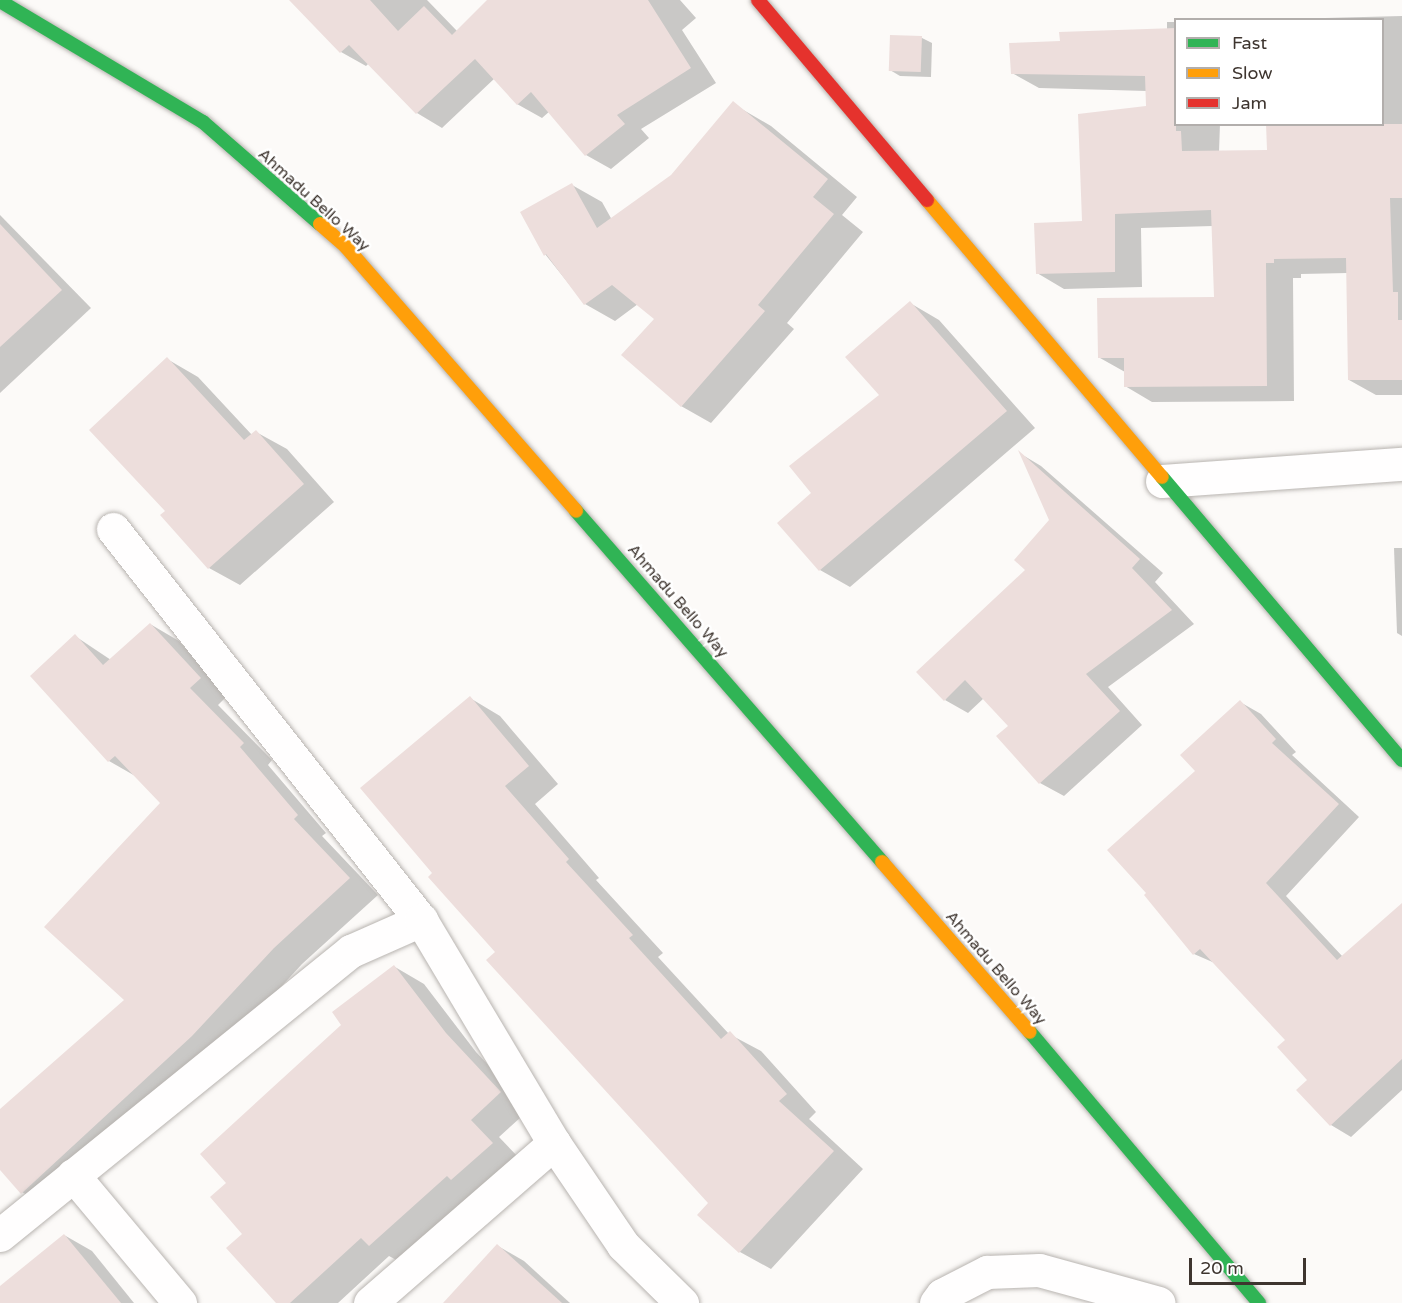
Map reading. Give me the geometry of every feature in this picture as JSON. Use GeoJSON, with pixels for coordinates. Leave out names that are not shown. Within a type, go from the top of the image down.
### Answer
{"type":"FeatureCollection","features":[{"type":"Feature","properties":{"kind":"street"},"geometry":{"type":"LineString","coordinates":[[758,0],[1162,482],[1402,760]]}},
{"type":"Feature","properties":{"kind":"street","name":"Ahmadu Bello Way"},"geometry":{"type":"LineString","coordinates":[[0,1],[203,122],[346,247],[1058,1063],[1259,1303]]}},
{"type":"Feature","properties":{"kind":"street"},"geometry":{"type":"LineString","coordinates":[[1162,482],[1402,464]]}},
{"type":"Feature","properties":{"kind":"street"},"geometry":{"type":"LineString","coordinates":[[112,529],[421,920],[554,1143],[623,1245],[682,1303]]}},
{"type":"Feature","properties":{"kind":"street"},"geometry":{"type":"LineString","coordinates":[[0,1235],[351,951],[421,920]]}},
{"type":"Feature","properties":{"kind":"street"},"geometry":{"type":"LineString","coordinates":[[370,1303],[554,1143]]}},
{"type":"Feature","properties":{"kind":"street"},"geometry":{"type":"LineString","coordinates":[[73,1175],[180,1303]]}},
{"type":"Feature","properties":{"kind":"street"},"geometry":{"type":"LineString","coordinates":[[936,1303],[942,1295],[987,1272],[1040,1270],[1159,1303]]}},
{"type":"Feature","properties":{"kind":"building"},"geometry":{"type":"Polygon","coordinates":[[[289,0],[370,0],[398,31],[424,6],[452,35],[487,0],[648,0],[691,68],[617,115],[625,124],[585,156],[531,92],[517,105],[475,59],[416,114],[349,45],[340,53],[289,0]]]}},
{"type":"Feature","properties":{"kind":"building"},"geometry":{"type":"Polygon","coordinates":[[[1174,28],[1174,126],[1176,126],[1176,131],[1181,131],[1182,151],[1267,150],[1266,126],[1402,124],[1402,198],[1390,198],[1393,292],[1398,292],[1398,320],[1402,320],[1402,380],[1348,380],[1346,258],[1274,259],[1274,263],[1266,263],[1267,386],[1124,387],[1124,358],[1098,358],[1097,298],[1214,297],[1211,210],[1115,214],[1115,272],[1036,274],[1034,223],[1082,221],[1078,114],[1146,106],[1145,76],[1011,74],[1009,43],[1060,41],[1059,32],[1174,28]]]}},
{"type":"Feature","properties":{"kind":"building"},"geometry":{"type":"Polygon","coordinates":[[[890,35],[922,36],[921,72],[889,71],[890,35]]]}},
{"type":"Feature","properties":{"kind":"building"},"geometry":{"type":"Polygon","coordinates":[[[733,101],[828,179],[813,197],[834,214],[758,305],[765,311],[681,407],[621,355],[654,319],[612,285],[584,305],[546,254],[544,256],[520,212],[572,183],[597,228],[671,175],[733,101]]]}},
{"type":"Feature","properties":{"kind":"building"},"geometry":{"type":"Polygon","coordinates":[[[0,224],[62,290],[0,347],[0,224]]]}},
{"type":"Feature","properties":{"kind":"building"},"geometry":{"type":"Polygon","coordinates":[[[910,301],[1007,411],[819,571],[777,523],[811,493],[789,466],[879,395],[845,357],[910,301]]]}},
{"type":"Feature","properties":{"kind":"building"},"geometry":{"type":"Polygon","coordinates":[[[167,357],[244,440],[256,430],[304,484],[208,569],[160,515],[165,511],[89,430],[167,357]]]}},
{"type":"Feature","properties":{"kind":"building"},"geometry":{"type":"Polygon","coordinates":[[[1018,450],[1140,559],[1132,568],[1172,610],[1086,674],[1120,711],[1039,784],[996,736],[1008,726],[965,680],[944,701],[916,672],[1025,570],[1014,560],[1049,520],[1018,450]]]}},
{"type":"Feature","properties":{"kind":"building"},"geometry":{"type":"Polygon","coordinates":[[[150,623],[201,678],[190,688],[244,743],[240,747],[298,815],[294,819],[350,878],[274,948],[192,1036],[21,1194],[0,1170],[0,1109],[124,1000],[44,927],[160,803],[115,756],[108,762],[30,676],[75,634],[103,665],[150,623]]]}},
{"type":"Feature","properties":{"kind":"building"},"geometry":{"type":"Polygon","coordinates":[[[470,696],[529,766],[505,786],[569,859],[566,862],[633,935],[629,938],[721,1039],[730,1031],[787,1094],[779,1101],[834,1151],[739,1253],[697,1215],[708,1203],[486,960],[495,952],[428,877],[432,873],[360,788],[470,696]]]}},
{"type":"Feature","properties":{"kind":"building"},"geometry":{"type":"Polygon","coordinates":[[[1240,700],[1276,739],[1272,743],[1339,804],[1266,883],[1337,960],[1402,903],[1402,1059],[1330,1126],[1296,1090],[1307,1080],[1277,1047],[1285,1040],[1200,949],[1193,955],[1144,895],[1146,893],[1107,850],[1195,771],[1180,755],[1240,700]]]}},
{"type":"Feature","properties":{"kind":"building"},"geometry":{"type":"Polygon","coordinates":[[[394,965],[446,1033],[501,1092],[471,1120],[493,1143],[451,1180],[447,1176],[369,1246],[361,1238],[290,1303],[276,1303],[226,1248],[242,1234],[210,1197],[226,1183],[200,1154],[341,1025],[332,1012],[394,965]]]}},
{"type":"Feature","properties":{"kind":"building"},"geometry":{"type":"Polygon","coordinates":[[[64,1234],[121,1303],[0,1303],[0,1286],[64,1234]]]}},
{"type":"Feature","properties":{"kind":"building"},"geometry":{"type":"Polygon","coordinates":[[[497,1244],[562,1303],[443,1303],[497,1244]]]}},
{"type":"Feature","properties":{"kind":"traffic: fast"},"geometry":{"type":"LineString","coordinates":[[0,1],[203,122],[320,224]]}},
{"type":"Feature","properties":{"kind":"traffic: fast"},"geometry":{"type":"LineString","coordinates":[[1162,477],[1402,760]]}},
{"type":"Feature","properties":{"kind":"traffic: fast"},"geometry":{"type":"LineString","coordinates":[[576,511],[882,862]]}},
{"type":"Feature","properties":{"kind":"traffic: fast"},"geometry":{"type":"LineString","coordinates":[[1030,1032],[1259,1303]]}},
{"type":"Feature","properties":{"kind":"traffic: slow"},"geometry":{"type":"LineString","coordinates":[[927,200],[1162,477]]}},
{"type":"Feature","properties":{"kind":"traffic: slow"},"geometry":{"type":"LineString","coordinates":[[320,224],[346,247],[576,511]]}},
{"type":"Feature","properties":{"kind":"traffic: slow"},"geometry":{"type":"LineString","coordinates":[[882,862],[1030,1032]]}},
{"type":"Feature","properties":{"kind":"traffic: jam"},"geometry":{"type":"LineString","coordinates":[[758,0],[927,200]]}}]}
